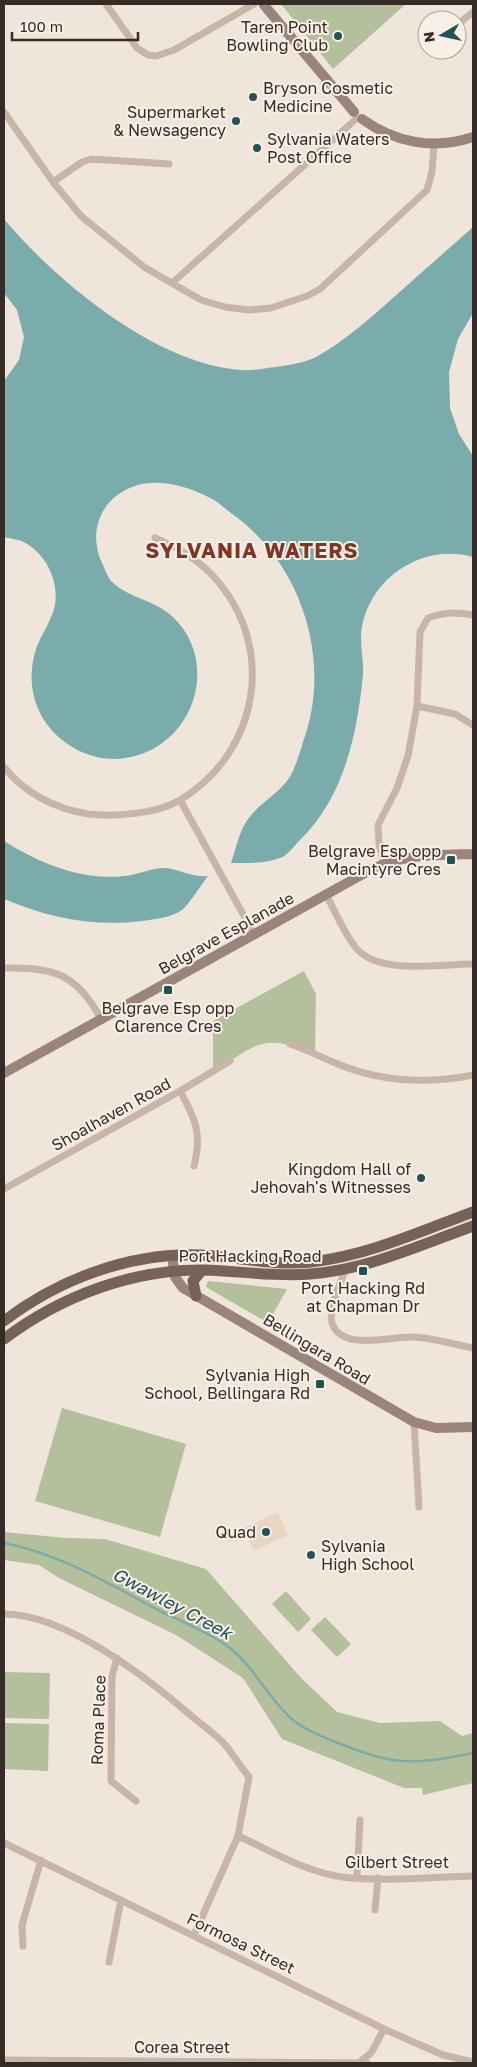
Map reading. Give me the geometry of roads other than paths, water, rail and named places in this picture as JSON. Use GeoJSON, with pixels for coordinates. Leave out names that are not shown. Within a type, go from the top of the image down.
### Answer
{"type":"FeatureCollection","features":[{"type":"Feature","properties":{"kind":"main road","name":"Port Hacking Road"},"geometry":{"type":"LineString","coordinates":[[4,1321],[28,1302],[62,1285],[124,1264],[172,1256],[311,1262],[370,1248],[473,1212]]}},
{"type":"Feature","properties":{"kind":"main road","name":"Port Hacking Road"},"geometry":{"type":"LineString","coordinates":[[4,1339],[23,1324],[69,1300],[102,1286],[143,1276],[202,1270],[292,1275],[331,1272],[411,1248],[473,1226]]}},
{"type":"Feature","properties":{"kind":"main road"},"geometry":{"type":"LineString","coordinates":[[196,1296],[193,1281],[202,1270]]}},
{"type":"Feature","properties":{"kind":"street"},"geometry":{"type":"LineString","coordinates":[[106,4],[137,48],[148,55],[156,56],[174,50],[261,4],[357,117],[397,138],[422,144],[460,142],[473,138]]}},
{"type":"Feature","properties":{"kind":"street"},"geometry":{"type":"LineString","coordinates":[[4,112],[53,182],[81,216],[144,268],[201,300],[226,307],[249,310],[271,308],[307,296],[326,282],[427,190],[432,172],[434,144]]}},
{"type":"Feature","properties":{"kind":"street"},"geometry":{"type":"LineString","coordinates":[[172,283],[357,117]]}},
{"type":"Feature","properties":{"kind":"street"},"geometry":{"type":"LineString","coordinates":[[53,182],[82,162],[91,159],[169,164]]}},
{"type":"Feature","properties":{"kind":"street"},"geometry":{"type":"LineString","coordinates":[[4,767],[23,786],[38,796],[70,811],[100,815],[129,814],[180,800],[220,766],[233,748],[244,724],[252,687],[251,648],[243,622],[214,577],[178,548],[154,538]]}},
{"type":"Feature","properties":{"kind":"street"},"geometry":{"type":"LineString","coordinates":[[384,863],[379,844],[378,825],[397,788],[408,756],[417,706],[420,632],[428,618],[452,612],[473,615]]}},
{"type":"Feature","properties":{"kind":"street"},"geometry":{"type":"LineString","coordinates":[[417,706],[455,714],[473,725]]}},
{"type":"Feature","properties":{"kind":"street"},"geometry":{"type":"LineString","coordinates":[[180,800],[254,934]]}},
{"type":"Feature","properties":{"kind":"street","name":"Belgrave Esplanade"},"geometry":{"type":"LineString","coordinates":[[4,1073],[384,863],[412,857],[473,854]]}},
{"type":"Feature","properties":{"kind":"street"},"geometry":{"type":"LineString","coordinates":[[326,895],[353,944],[364,956],[377,963],[396,965],[473,964]]}},
{"type":"Feature","properties":{"kind":"street"},"geometry":{"type":"LineString","coordinates":[[4,968],[50,972],[63,976],[86,994],[101,1018]]}},
{"type":"Feature","properties":{"kind":"street"},"geometry":{"type":"LineString","coordinates":[[290,1044],[341,1065],[380,1078],[401,1081],[430,1081],[473,1074]]}},
{"type":"Feature","properties":{"kind":"street","name":"Shoalhaven Road"},"geometry":{"type":"LineString","coordinates":[[4,1189],[230,1061]]}},
{"type":"Feature","properties":{"kind":"street"},"geometry":{"type":"LineString","coordinates":[[180,1091],[193,1115],[198,1130],[199,1146],[194,1166]]}},
{"type":"Feature","properties":{"kind":"street"},"geometry":{"type":"LineString","coordinates":[[172,1256],[173,1272]]}},
{"type":"Feature","properties":{"kind":"street"},"geometry":{"type":"LineString","coordinates":[[346,1268],[331,1316],[333,1326],[343,1336],[362,1340],[411,1337],[473,1348]]}},
{"type":"Feature","properties":{"kind":"street","name":"Bellingara Road"},"geometry":{"type":"LineString","coordinates":[[173,1272],[179,1284],[196,1296],[414,1422],[436,1428],[473,1427]]}},
{"type":"Feature","properties":{"kind":"street"},"geometry":{"type":"LineString","coordinates":[[414,1422],[419,1507]]}},
{"type":"Feature","properties":{"kind":"street"},"geometry":{"type":"LineString","coordinates":[[4,1614],[31,1616],[54,1625],[117,1658],[161,1689],[226,1746],[249,1777],[238,1836],[194,1935]]}},
{"type":"Feature","properties":{"kind":"street","name":"Roma Place"},"geometry":{"type":"LineString","coordinates":[[117,1658],[112,1676],[111,1781],[136,1801]]}},
{"type":"Feature","properties":{"kind":"street"},"geometry":{"type":"LineString","coordinates":[[357,1877],[360,1820]]}},
{"type":"Feature","properties":{"kind":"street","name":"Gilbert Street"},"geometry":{"type":"LineString","coordinates":[[238,1836],[311,1869],[341,1877],[473,1876]]}},
{"type":"Feature","properties":{"kind":"street","name":"Formosa Street"},"geometry":{"type":"LineString","coordinates":[[4,1843],[384,2029],[443,2055],[471,2062]]}},
{"type":"Feature","properties":{"kind":"street"},"geometry":{"type":"LineString","coordinates":[[23,1946],[22,1925],[41,1860]]}},
{"type":"Feature","properties":{"kind":"street"},"geometry":{"type":"LineString","coordinates":[[375,1910],[378,1878]]}},
{"type":"Feature","properties":{"kind":"street"},"geometry":{"type":"LineString","coordinates":[[108,1962],[121,1900]]}},
{"type":"Feature","properties":{"kind":"street","name":"Corea Street"},"geometry":{"type":"LineString","coordinates":[[4,2060],[35,2062],[364,2062],[384,2029]]}},
{"type":"Feature","properties":{"kind":"water"},"geometry":{"type":"Polygon","coordinates":[[[4,219],[51,268],[111,316],[143,336],[176,353],[210,365],[242,370],[255,370],[302,362],[327,351],[366,321],[473,227],[473,313],[458,339],[449,372],[450,408],[459,434],[473,456],[473,557],[455,554],[436,555],[419,559],[389,579],[377,592],[368,608],[362,626],[363,675],[357,720],[346,764],[327,805],[314,824],[283,857],[262,862],[231,863],[240,835],[248,819],[287,781],[296,762],[311,711],[314,679],[312,647],[305,616],[293,586],[276,558],[256,534],[215,500],[193,490],[172,484],[141,484],[121,493],[112,500],[100,519],[97,530],[98,553],[111,581],[125,591],[166,611],[185,632],[193,649],[197,667],[197,685],[192,703],[184,719],[173,734],[158,746],[141,754],[122,758],[103,758],[84,753],[69,745],[47,724],[39,711],[34,696],[32,665],[36,649],[54,611],[56,596],[50,570],[40,555],[24,542],[4,537],[4,381],[19,360],[24,337],[17,310],[4,293],[4,219]]]}},
{"type":"Feature","properties":{"kind":"water"},"geometry":{"type":"Polygon","coordinates":[[[4,841],[61,869],[92,876],[124,876],[162,868],[196,876],[208,876],[186,906],[177,913],[152,920],[124,923],[89,922],[55,916],[4,899],[4,841]]]}},
{"type":"Feature","properties":{"kind":"waterway","name":"Gwawley Creek"},"geometry":{"type":"LineString","coordinates":[[4,1543],[25,1548],[66,1563],[219,1640],[245,1662],[276,1703],[294,1721],[321,1736],[358,1751],[404,1761],[434,1760],[473,1753]]}},
{"type":"Feature","properties":{"kind":"place","name":"Taren Point Bowling Club"},"geometry":{"type":"Point","coordinates":[338,36]}},
{"type":"Feature","properties":{"kind":"place","name":"Bryson Cosmetic Medicine"},"geometry":{"type":"Point","coordinates":[253,97]}},
{"type":"Feature","properties":{"kind":"place","name":"Supermarket & Newsagency"},"geometry":{"type":"Point","coordinates":[236,121]}},
{"type":"Feature","properties":{"kind":"place","name":"Sylvania Waters Post Office"},"geometry":{"type":"Point","coordinates":[257,148]}},
{"type":"Feature","properties":{"kind":"place","name":"Belgrave Esp opp Macintyre Cres"},"geometry":{"type":"Point","coordinates":[451,860]}},
{"type":"Feature","properties":{"kind":"place","name":"Belgrave Esp opp Clarence Cres"},"geometry":{"type":"Point","coordinates":[168,990]}},
{"type":"Feature","properties":{"kind":"place","name":"Kingdom Hall of Jehovah's Witnesses"},"geometry":{"type":"Point","coordinates":[421,1178]}},
{"type":"Feature","properties":{"kind":"place","name":"Port Hacking Rd at Chapman Dr"},"geometry":{"type":"Point","coordinates":[363,1271]}},
{"type":"Feature","properties":{"kind":"place","name":"Sylvania High School, Bellingara Rd"},"geometry":{"type":"Point","coordinates":[320,1384]}},
{"type":"Feature","properties":{"kind":"place","name":"Quad"},"geometry":{"type":"Point","coordinates":[266,1532]}},
{"type":"Feature","properties":{"kind":"place","name":"Sylvania High School"},"geometry":{"type":"Point","coordinates":[311,1555]}},
{"type":"Feature","properties":{"kind":"district","name":"SYLVANIA WATERS"},"geometry":{"type":"Point","coordinates":[252,551]}}]}
